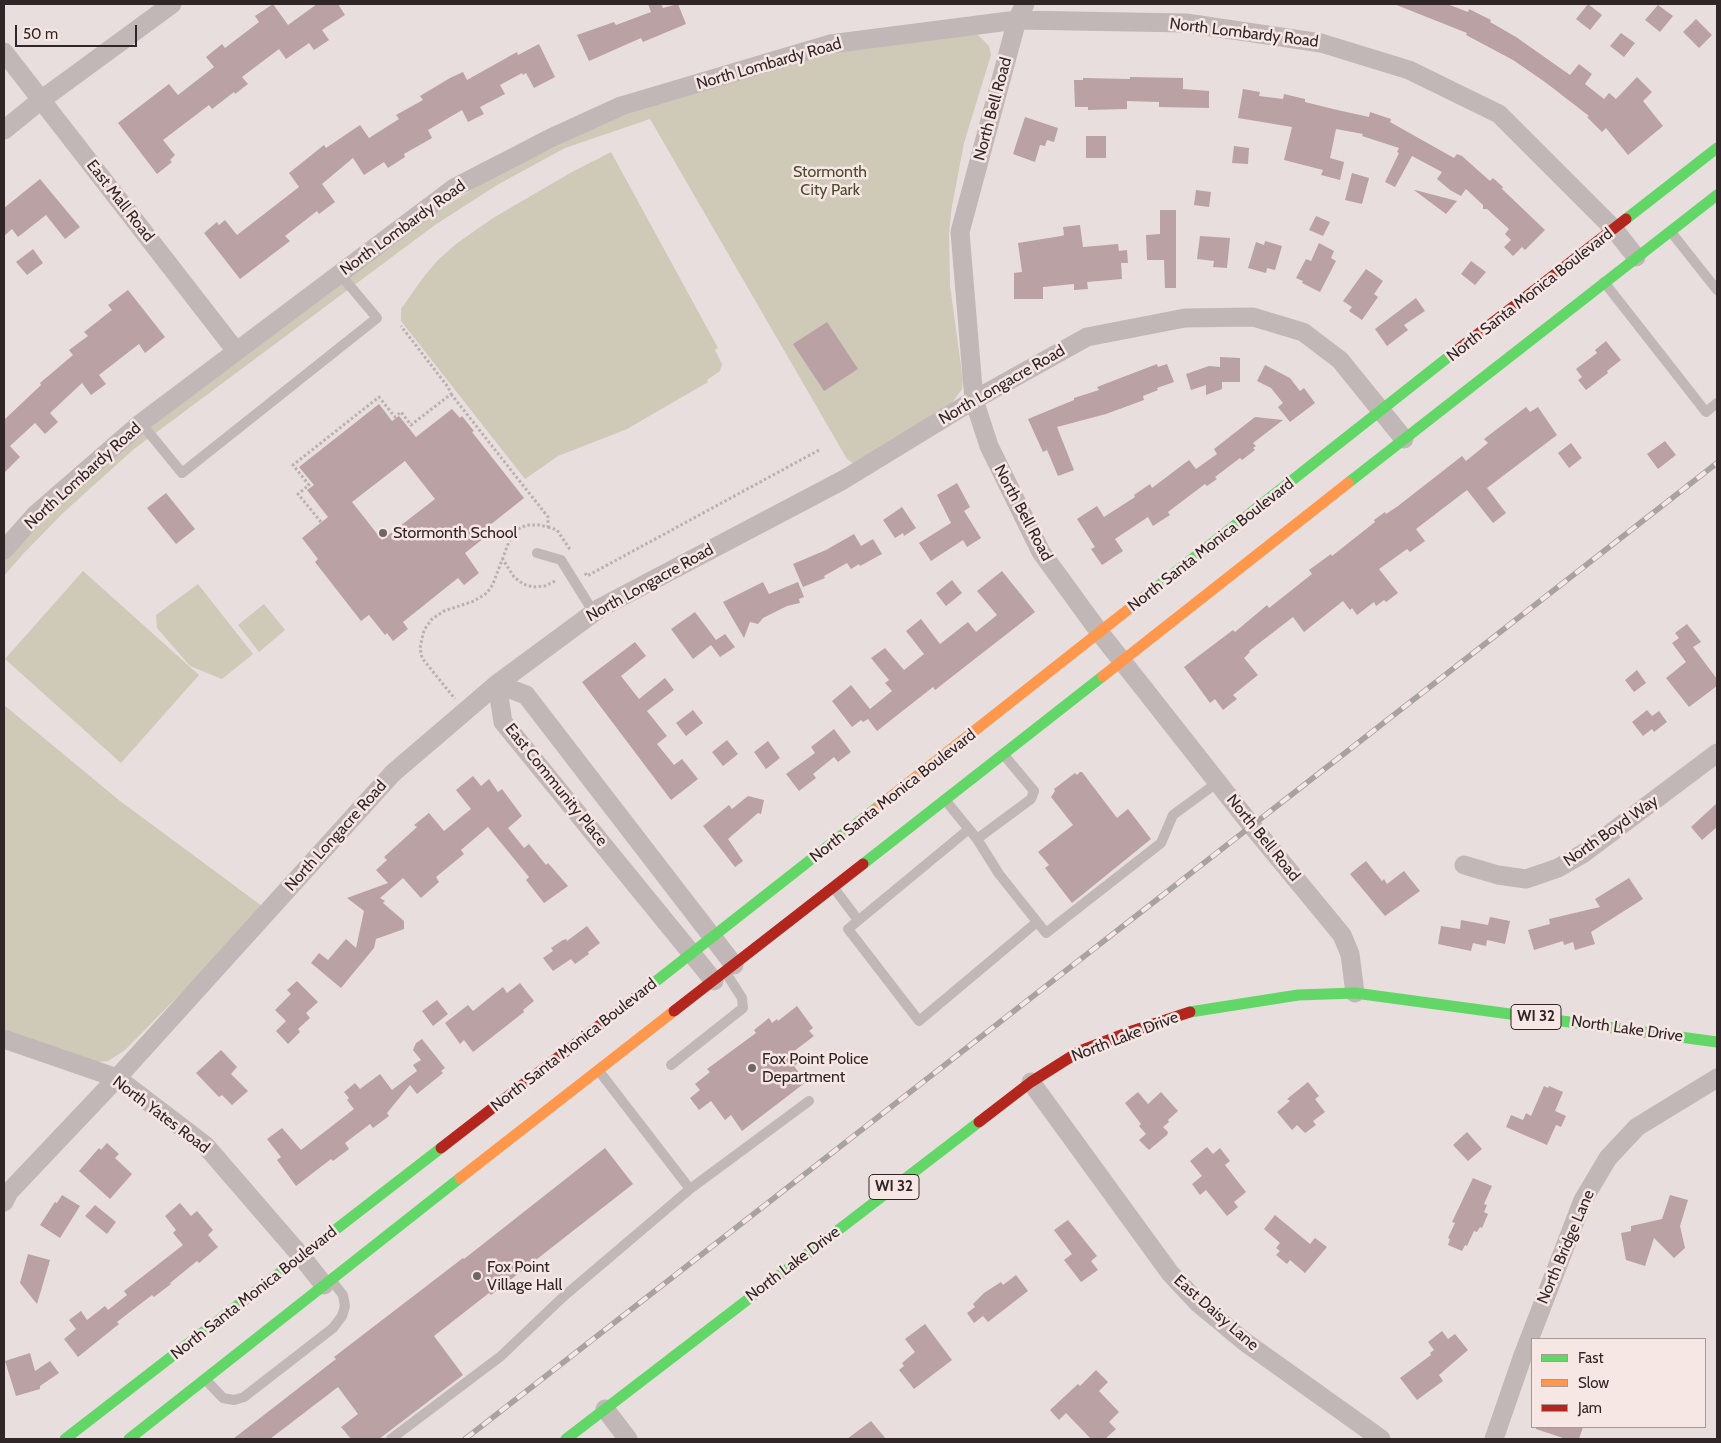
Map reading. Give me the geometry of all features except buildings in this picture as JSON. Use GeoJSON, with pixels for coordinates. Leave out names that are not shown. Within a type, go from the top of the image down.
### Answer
{"type":"FeatureCollection","features":[{"type":"Feature","properties":{"kind":"street"},"geometry":{"type":"LineString","coordinates":[[4,130],[41,100],[172,4]]}},
{"type":"Feature","properties":{"kind":"street","name":"North Lombardy Road"},"geometry":{"type":"LineString","coordinates":[[4,550],[35,515],[141,423],[454,188],[551,138],[622,106],[830,44],[1021,12],[1186,23],[1321,43],[1409,70],[1499,114],[1614,229],[1636,257]]}},
{"type":"Feature","properties":{"kind":"street","name":"North Bell Road"},"geometry":{"type":"LineString","coordinates":[[1021,12],[960,232],[974,400],[989,446],[1041,552],[1122,661],[1342,935],[1350,954],[1355,993]]}},
{"type":"Feature","properties":{"kind":"street","name":"East Mall Road"},"geometry":{"type":"LineString","coordinates":[[4,52],[236,351]]}},
{"type":"Feature","properties":{"kind":"street","name":"North Santa Monica Boulevard"},"geometry":{"type":"LineString","coordinates":[[65,1439],[186,1352],[301,1256],[635,1004],[692,953],[814,863],[926,775],[1100,632],[1717,148]]}},
{"type":"Feature","properties":{"kind":"street"},"geometry":{"type":"LineString","coordinates":[[129,1439],[202,1375],[327,1282],[651,1024],[724,972],[942,796],[1003,754],[1404,438],[1717,195]]}},
{"type":"Feature","properties":{"kind":"street","name":"North Longacre Road"},"geometry":{"type":"LineString","coordinates":[[4,1202],[8,1192],[117,1078],[393,773],[497,684],[594,613],[678,566],[843,480],[974,400],[1087,337],[1185,318],[1253,317],[1303,332],[1340,360],[1404,438]]}},
{"type":"Feature","properties":{"kind":"street","name":"East Community Place"},"geometry":{"type":"LineString","coordinates":[[497,684],[526,695],[713,937],[724,972]]}},
{"type":"Feature","properties":{"kind":"street","name":"East Community Place"},"geometry":{"type":"LineString","coordinates":[[497,684],[504,722],[692,953],[724,972]]}},
{"type":"Feature","properties":{"kind":"street","name":"North Boyd Way"},"geometry":{"type":"LineString","coordinates":[[1464,865],[1498,875],[1526,879],[1558,868],[1584,853],[1717,753]]}},
{"type":"Feature","properties":{"kind":"street","name":"North Lake Drive"},"geometry":{"type":"LineString","coordinates":[[566,1439],[1031,1082],[1080,1051],[1183,1013],[1298,995],[1355,993],[1717,1042]]}},
{"type":"Feature","properties":{"kind":"street","name":"North Yates Road"},"geometry":{"type":"LineString","coordinates":[[4,1039],[117,1078],[205,1145],[301,1256],[327,1282]]}},
{"type":"Feature","properties":{"kind":"street","name":"North Bridge Lane"},"geometry":{"type":"LineString","coordinates":[[1494,1439],[1522,1358],[1583,1200],[1608,1158],[1638,1128],[1717,1078]]}},
{"type":"Feature","properties":{"kind":"street","name":"East Daisy Lane"},"geometry":{"type":"LineString","coordinates":[[1031,1082],[1170,1273],[1198,1303],[1245,1342],[1381,1439]]}},
{"type":"Feature","properties":{"kind":"street"},"geometry":{"type":"LineString","coordinates":[[605,1409],[628,1439]]}},
{"type":"Feature","properties":{"kind":"lane"},"geometry":{"type":"LineString","coordinates":[[1670,231],[1717,290]]}},
{"type":"Feature","properties":{"kind":"lane"},"geometry":{"type":"LineString","coordinates":[[141,423],[182,473],[377,318],[339,274]]}},
{"type":"Feature","properties":{"kind":"lane"},"geometry":{"type":"LineString","coordinates":[[1604,282],[1706,412],[1717,403]]}},
{"type":"Feature","properties":{"kind":"lane"},"geometry":{"type":"LineString","coordinates":[[537,553],[561,560],[594,613]]}},
{"type":"Feature","properties":{"kind":"lane"},"geometry":{"type":"LineString","coordinates":[[978,840],[1031,799],[1034,791],[1003,754]]}},
{"type":"Feature","properties":{"kind":"lane"},"geometry":{"type":"LineString","coordinates":[[942,796],[978,840],[999,874],[1046,933],[1161,843],[1173,815],[1218,782]]}},
{"type":"Feature","properties":{"kind":"lane"},"geometry":{"type":"LineString","coordinates":[[969,829],[848,930],[919,1021],[1037,922]]}},
{"type":"Feature","properties":{"kind":"lane"},"geometry":{"type":"LineString","coordinates":[[831,884],[858,920]]}},
{"type":"Feature","properties":{"kind":"lane"},"geometry":{"type":"LineString","coordinates":[[671,1065],[743,1008],[742,998],[724,972]]}},
{"type":"Feature","properties":{"kind":"lane"},"geometry":{"type":"LineString","coordinates":[[596,1067],[690,1189]]}},
{"type":"Feature","properties":{"kind":"lane"},"geometry":{"type":"LineString","coordinates":[[391,1439],[501,1356],[563,1297],[690,1189],[808,1101]]}},
{"type":"Feature","properties":{"kind":"lane"},"geometry":{"type":"LineString","coordinates":[[202,1375],[223,1398],[234,1400],[244,1397],[333,1328],[342,1316],[345,1306],[342,1295],[327,1282]]}},
{"type":"Feature","properties":{"kind":"path"},"geometry":{"type":"LineString","coordinates":[[401,326],[448,387],[451,394],[548,517],[548,527]]}},
{"type":"Feature","properties":{"kind":"path"},"geometry":{"type":"LineString","coordinates":[[322,522],[298,494],[309,485],[293,465],[379,397],[395,417],[401,412],[411,425],[451,394]]}},
{"type":"Feature","properties":{"kind":"path"},"geometry":{"type":"LineString","coordinates":[[582,568],[587,576],[820,449]]}},
{"type":"Feature","properties":{"kind":"path"},"geometry":{"type":"LineString","coordinates":[[465,711],[422,658],[420,648],[424,630],[432,619],[444,611],[486,594],[493,584],[510,539],[518,529],[527,525],[539,525],[557,530],[572,553]]}},
{"type":"Feature","properties":{"kind":"path"},"geometry":{"type":"LineString","coordinates":[[502,557],[514,577],[523,584],[533,587],[545,586],[557,580]]}},
{"type":"Feature","properties":{"kind":"green space","name":"Stormonth City Park"},"geometry":{"type":"Polygon","coordinates":[[[977,34],[989,46],[991,55],[964,143],[949,232],[950,286],[963,380],[962,389],[949,407],[854,464],[847,459],[650,119],[565,148],[497,185],[435,225],[134,449],[63,513],[4,576],[4,560],[18,544],[41,521],[122,450],[259,343],[449,204],[494,176],[622,115],[820,55],[864,46],[977,34]]]}},
{"type":"Feature","properties":{"kind":"green space"},"geometry":{"type":"Polygon","coordinates":[[[611,152],[718,348],[715,350],[722,364],[720,371],[707,380],[708,382],[627,429],[558,456],[525,479],[401,321],[401,309],[437,261],[456,244],[493,218],[572,172],[611,152]]]}},
{"type":"Feature","properties":{"kind":"green space"},"geometry":{"type":"Polygon","coordinates":[[[83,571],[199,675],[121,763],[5,659],[83,571]]]}},
{"type":"Feature","properties":{"kind":"green space"},"geometry":{"type":"Polygon","coordinates":[[[198,584],[253,654],[222,679],[190,666],[157,628],[156,615],[198,584]]]}},
{"type":"Feature","properties":{"kind":"green space"},"geometry":{"type":"Polygon","coordinates":[[[264,604],[285,630],[259,652],[238,625],[264,604]]]}},
{"type":"Feature","properties":{"kind":"green space"},"geometry":{"type":"Polygon","coordinates":[[[4,705],[120,801],[262,906],[194,980],[125,1050],[108,1061],[97,1062],[4,1029],[4,705]]]}},
{"type":"Feature","properties":{"kind":"railway"},"geometry":{"type":"LineString","coordinates":[[465,1439],[1717,463]]}},
{"type":"Feature","properties":{"kind":"traffic: fast"},"geometry":{"type":"LineString","coordinates":[[1626,219],[1717,148]]}},
{"type":"Feature","properties":{"kind":"traffic: fast"},"geometry":{"type":"LineString","coordinates":[[1348,483],[1717,195]]}},
{"type":"Feature","properties":{"kind":"traffic: fast"},"geometry":{"type":"LineString","coordinates":[[1144,597],[1456,351]]}},
{"type":"Feature","properties":{"kind":"traffic: fast"},"geometry":{"type":"LineString","coordinates":[[863,864],[1103,676]]}},
{"type":"Feature","properties":{"kind":"traffic: fast"},"geometry":{"type":"LineString","coordinates":[[641,993],[879,806]]}},
{"type":"Feature","properties":{"kind":"traffic: fast"},"geometry":{"type":"LineString","coordinates":[[1190,1012],[1298,995],[1355,993],[1717,1042]]}},
{"type":"Feature","properties":{"kind":"traffic: fast"},"geometry":{"type":"LineString","coordinates":[[566,1439],[979,1122]]}},
{"type":"Feature","properties":{"kind":"traffic: fast"},"geometry":{"type":"LineString","coordinates":[[65,1439],[441,1148]]}},
{"type":"Feature","properties":{"kind":"traffic: fast"},"geometry":{"type":"LineString","coordinates":[[129,1439],[460,1178]]}},
{"type":"Feature","properties":{"kind":"traffic: slow"},"geometry":{"type":"LineString","coordinates":[[1103,676],[1348,483]]}},
{"type":"Feature","properties":{"kind":"traffic: slow"},"geometry":{"type":"LineString","coordinates":[[879,806],[1144,597]]}},
{"type":"Feature","properties":{"kind":"traffic: slow"},"geometry":{"type":"LineString","coordinates":[[460,1178],[674,1011]]}},
{"type":"Feature","properties":{"kind":"traffic: jam"},"geometry":{"type":"LineString","coordinates":[[1456,351],[1626,219]]}},
{"type":"Feature","properties":{"kind":"traffic: jam"},"geometry":{"type":"LineString","coordinates":[[674,1011],[863,864]]}},
{"type":"Feature","properties":{"kind":"traffic: jam"},"geometry":{"type":"LineString","coordinates":[[441,1148],[641,993]]}},
{"type":"Feature","properties":{"kind":"traffic: jam"},"geometry":{"type":"LineString","coordinates":[[979,1122],[1031,1082],[1080,1051],[1190,1012]]}},
{"type":"Feature","properties":{"kind":"place","name":"Stormonth School"},"geometry":{"type":"Point","coordinates":[383,533]}},
{"type":"Feature","properties":{"kind":"place","name":"Fox Point Police Department"},"geometry":{"type":"Point","coordinates":[752,1068]}},
{"type":"Feature","properties":{"kind":"place","name":"Fox Point Village Hall"},"geometry":{"type":"Point","coordinates":[477,1276]}}]}
